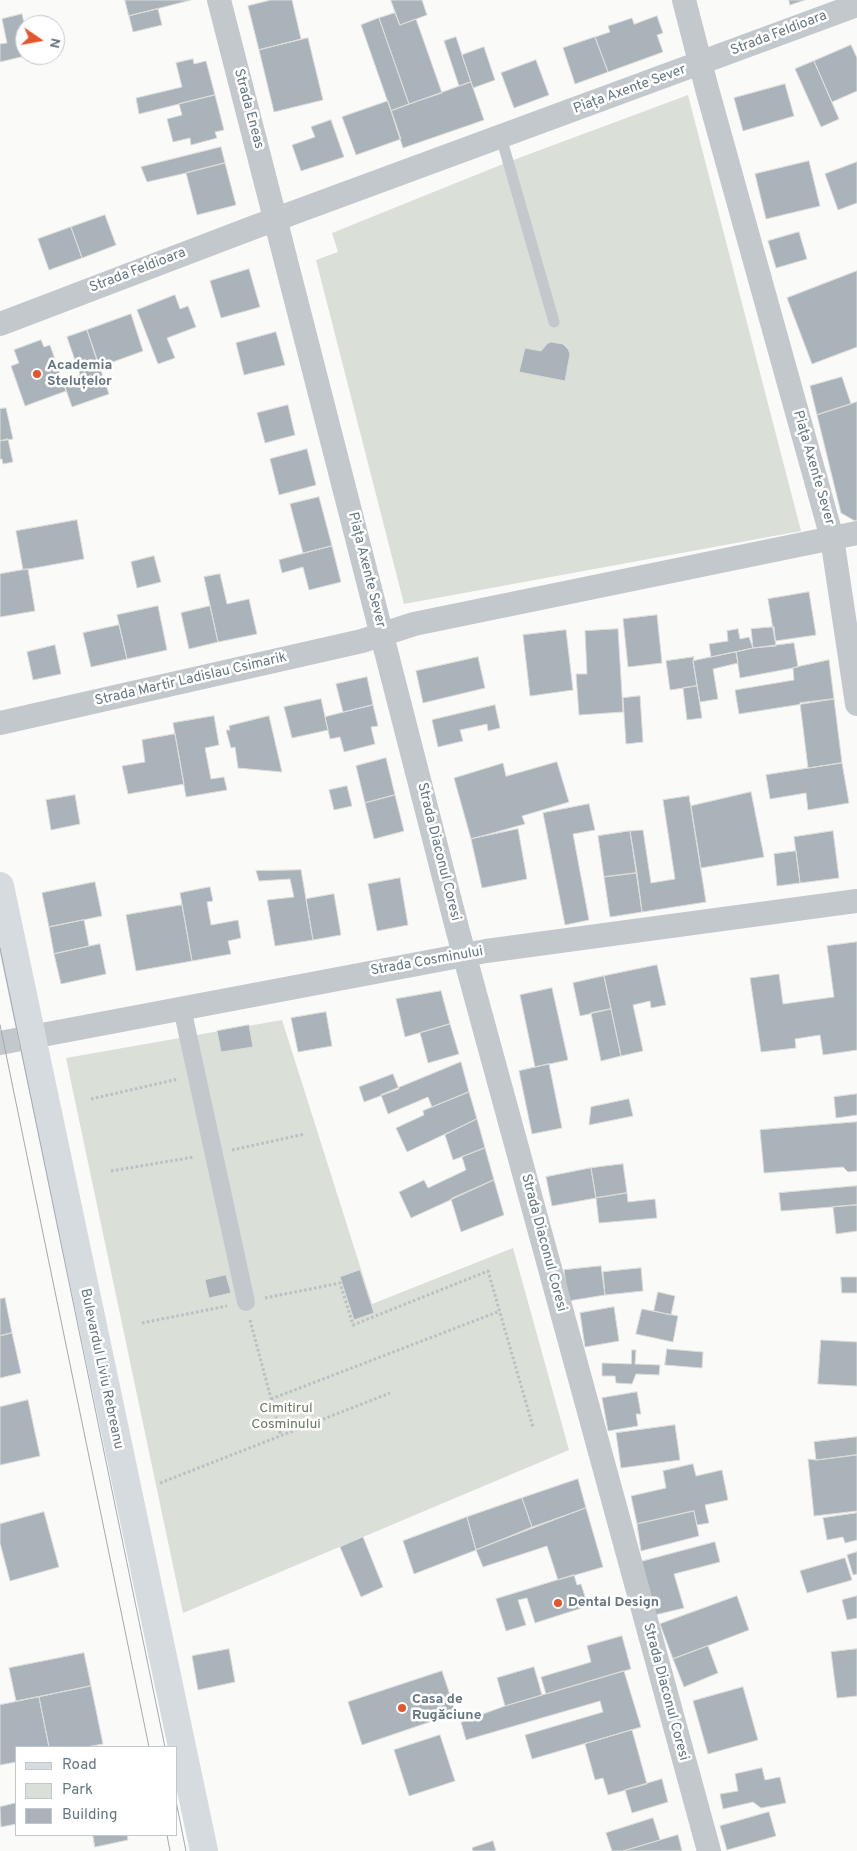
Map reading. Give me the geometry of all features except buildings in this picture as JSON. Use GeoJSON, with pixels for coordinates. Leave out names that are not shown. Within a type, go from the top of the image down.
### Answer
{"type":"FeatureCollection","features":[{"type":"Feature","properties":{"kind":"main road","name":"Bulevardul Liviu Rebreanu"},"geometry":{"type":"LineString","coordinates":[[0,886],[204,1851]]}},
{"type":"Feature","properties":{"kind":"street","name":"Strada Eneas"},"geometry":{"type":"LineString","coordinates":[[219,0],[276,219]]}},
{"type":"Feature","properties":{"kind":"street"},"geometry":{"type":"LineString","coordinates":[[684,0],[701,64]]}},
{"type":"Feature","properties":{"kind":"street","name":"Strada Feldioara"},"geometry":{"type":"LineString","coordinates":[[701,64],[857,5]]}},
{"type":"Feature","properties":{"kind":"street","name":"Piața Axente Sever"},"geometry":{"type":"LineString","coordinates":[[701,64],[832,538],[414,624],[382,635],[276,219],[502,137],[701,64]]}},
{"type":"Feature","properties":{"kind":"street","name":"Strada Feldioara"},"geometry":{"type":"LineString","coordinates":[[0,324],[276,219]]}},
{"type":"Feature","properties":{"kind":"street"},"geometry":{"type":"LineString","coordinates":[[857,533],[832,538],[857,704]]}},
{"type":"Feature","properties":{"kind":"street","name":"Strada Martir Ladislau Csimarik"},"geometry":{"type":"LineString","coordinates":[[0,723],[382,635]]}},
{"type":"Feature","properties":{"kind":"street","name":"Strada Diaconul Coresi"},"geometry":{"type":"LineString","coordinates":[[382,635],[464,954],[709,1851]]}},
{"type":"Feature","properties":{"kind":"street","name":"Strada Cosminului"},"geometry":{"type":"LineString","coordinates":[[0,1042],[464,954],[857,900]]}},
{"type":"Feature","properties":{"kind":"street"},"geometry":{"type":"LineString","coordinates":[[182,1008],[246,1302]]}},
{"type":"Feature","properties":{"kind":"lane"},"geometry":{"type":"LineString","coordinates":[[502,137],[554,322]]}},
{"type":"Feature","properties":{"kind":"path"},"geometry":{"type":"LineString","coordinates":[[91,1099],[196,1075]]}},
{"type":"Feature","properties":{"kind":"path"},"geometry":{"type":"LineString","coordinates":[[142,1323],[340,1283],[353,1325],[488,1271],[533,1427]]}},
{"type":"Feature","properties":{"kind":"path"},"geometry":{"type":"LineString","coordinates":[[246,1302],[281,1436]]}},
{"type":"Feature","properties":{"kind":"path"},"geometry":{"type":"LineString","coordinates":[[271,1399],[500,1311]]}},
{"type":"Feature","properties":{"kind":"path"},"geometry":{"type":"LineString","coordinates":[[160,1483],[390,1393]]}},
{"type":"Feature","properties":{"kind":"green space"},"geometry":{"type":"Polygon","coordinates":[[[688,95],[801,531],[404,604],[316,260],[338,252],[332,233],[508,162],[688,95]]]}},
{"type":"Feature","properties":{"kind":"green space","name":"Cimitirul Cosminului"},"geometry":{"type":"Polygon","coordinates":[[[282,1020],[372,1304],[513,1248],[569,1450],[183,1613],[66,1058],[282,1020]]]}},
{"type":"Feature","properties":{"kind":"tram line"},"geometry":{"type":"LineString","coordinates":[[0,948],[165,1746]]}},
{"type":"Feature","properties":{"kind":"tram line"},"geometry":{"type":"LineString","coordinates":[[0,1025],[149,1746]]}},
{"type":"Feature","properties":{"kind":"tram line"},"geometry":{"type":"LineString","coordinates":[[178,1811],[186,1851]]}},
{"type":"Feature","properties":{"kind":"tram line"},"geometry":{"type":"LineString","coordinates":[[167,1836],[170,1851]]}},
{"type":"Feature","properties":{"kind":"place","name":"Academia Steluțelor"},"geometry":{"type":"Point","coordinates":[37,374]}},
{"type":"Feature","properties":{"kind":"place","name":"Dental Design"},"geometry":{"type":"Point","coordinates":[558,1603]}},
{"type":"Feature","properties":{"kind":"place","name":"Casa de Rugăciune"},"geometry":{"type":"Point","coordinates":[402,1708]}}]}
